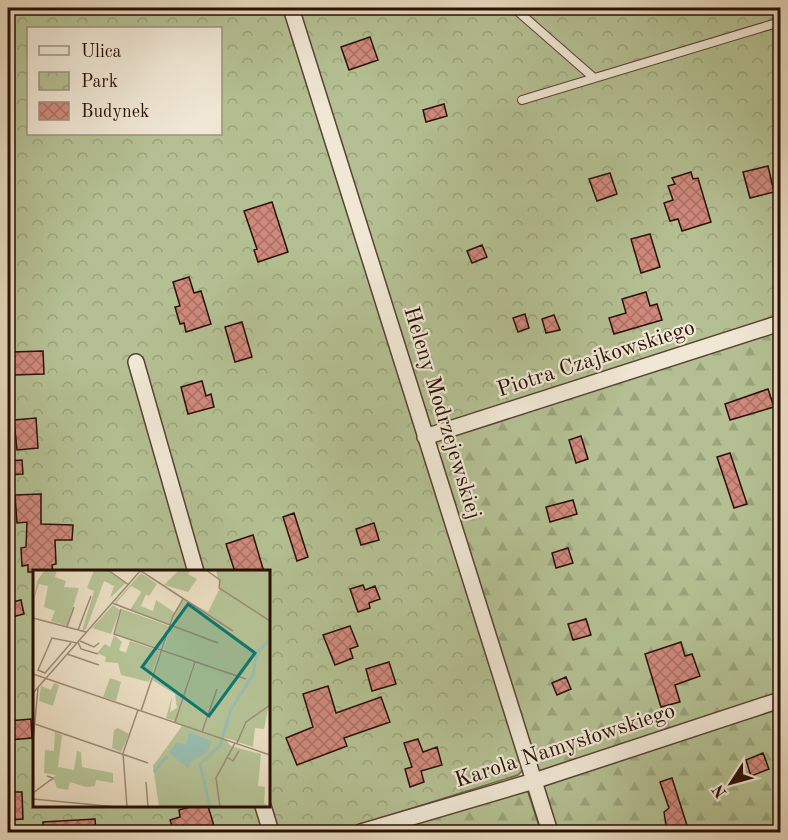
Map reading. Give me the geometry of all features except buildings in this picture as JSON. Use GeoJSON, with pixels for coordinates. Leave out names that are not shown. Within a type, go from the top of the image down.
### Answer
{"type":"FeatureCollection","features":[{"type":"Feature","properties":{"kind":"street","name":"Heleny Modrzejewskiej"},"geometry":{"type":"LineString","coordinates":[[291,8],[550,832]]}},
{"type":"Feature","properties":{"kind":"street","name":"Piotra Czajkowskiego"},"geometry":{"type":"LineString","coordinates":[[425,437],[780,323]]}},
{"type":"Feature","properties":{"kind":"street"},"geometry":{"type":"LineString","coordinates":[[136,362],[195,570]]}},
{"type":"Feature","properties":{"kind":"street","name":"Karola Namysłowskiego"},"geometry":{"type":"LineString","coordinates":[[362,832],[534,781],[780,700]]}},
{"type":"Feature","properties":{"kind":"street"},"geometry":{"type":"LineString","coordinates":[[263,807],[271,832]]}},
{"type":"Feature","properties":{"kind":"lane"},"geometry":{"type":"LineString","coordinates":[[514,8],[594,78]]}},
{"type":"Feature","properties":{"kind":"lane"},"geometry":{"type":"LineString","coordinates":[[522,100],[780,22]]}},
{"type":"Feature","properties":{"kind":"green space"},"geometry":{"type":"Polygon","coordinates":[[[8,8],[780,8],[780,316],[420,431],[524,769],[518,775],[336,832],[8,832],[8,8]]]}},
{"type":"Feature","properties":{"kind":"green space"},"geometry":{"type":"Polygon","coordinates":[[[780,331],[780,693],[539,773],[433,442],[780,331]]]}},
{"type":"Feature","properties":{"kind":"green space"},"geometry":{"type":"Polygon","coordinates":[[[780,706],[780,832],[557,832],[541,784],[780,706]]]}},
{"type":"Feature","properties":{"kind":"green space"},"geometry":{"type":"Polygon","coordinates":[[[527,789],[541,832],[382,832],[527,789]]]}}]}
